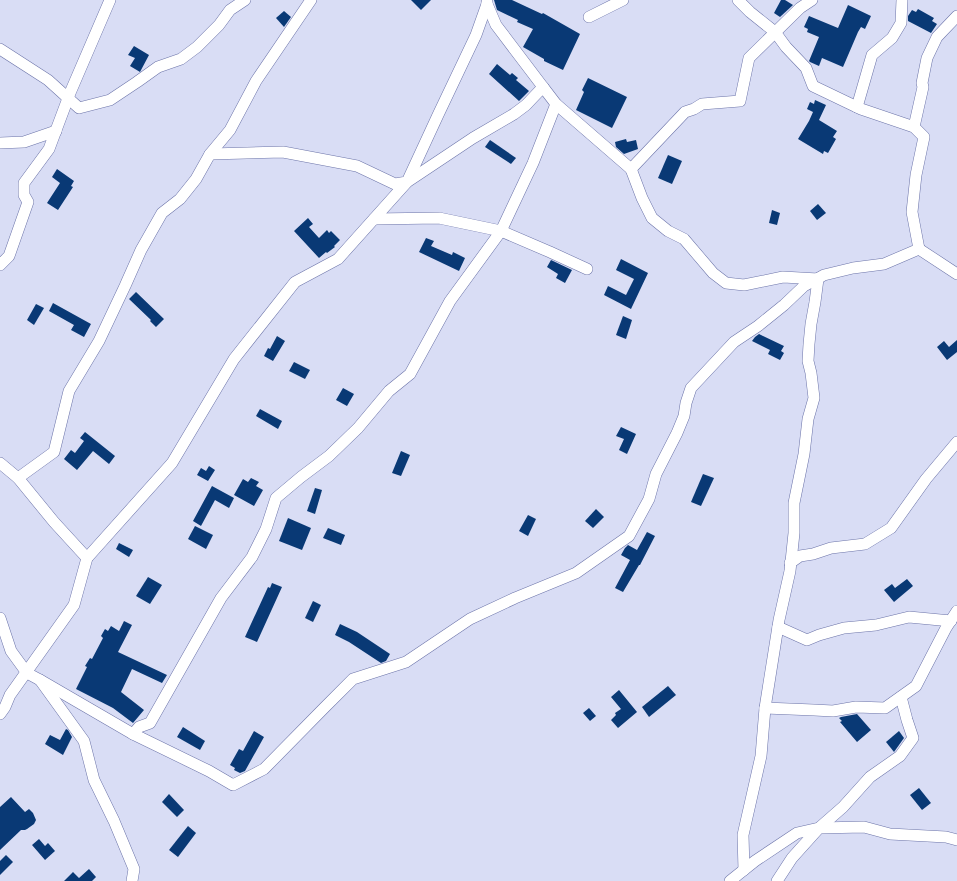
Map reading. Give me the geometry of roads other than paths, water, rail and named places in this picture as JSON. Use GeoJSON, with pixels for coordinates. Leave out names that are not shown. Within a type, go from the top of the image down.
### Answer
{"type":"FeatureCollection","features":[{"type":"Feature","properties":{"kind":"street"},"geometry":{"type":"LineString","coordinates":[[0,265],[9,256],[28,202],[24,195],[24,183],[49,149],[68,98],[110,0]]}},
{"type":"Feature","properties":{"kind":"street"},"geometry":{"type":"LineString","coordinates":[[0,49],[48,80],[80,108],[110,100],[158,67],[181,59],[197,47],[219,25],[230,10],[245,0]]}},
{"type":"Feature","properties":{"kind":"street"},"geometry":{"type":"LineString","coordinates":[[18,478],[54,452],[69,392],[98,341],[141,250],[162,213],[180,199],[196,179],[210,154],[230,130],[256,81],[311,0]]}},
{"type":"Feature","properties":{"kind":"street"},"geometry":{"type":"LineString","coordinates":[[589,17],[623,0]]}},
{"type":"Feature","properties":{"kind":"street"},"geometry":{"type":"LineString","coordinates":[[738,0],[750,12],[775,32],[786,47],[806,68],[813,86],[857,107],[914,127],[924,137],[916,175],[912,212],[919,249],[957,274]]}},
{"type":"Feature","properties":{"kind":"street"},"geometry":{"type":"LineString","coordinates":[[631,169],[685,112],[702,104],[740,101],[749,58],[800,8],[812,0]]}},
{"type":"Feature","properties":{"kind":"street"},"geometry":{"type":"LineString","coordinates":[[857,107],[872,55],[892,38],[901,23],[902,0]]}},
{"type":"Feature","properties":{"kind":"street"},"geometry":{"type":"LineString","coordinates":[[407,182],[476,35],[487,2]]}},
{"type":"Feature","properties":{"kind":"street"},"geometry":{"type":"LineString","coordinates":[[487,2],[496,25],[556,104],[631,169],[642,198],[652,218],[668,231],[684,239],[713,273],[726,283],[744,285],[783,277],[818,279]]}},
{"type":"Feature","properties":{"kind":"street"},"geometry":{"type":"LineString","coordinates":[[914,127],[923,87],[922,83],[927,58],[937,37],[957,16]]}},
{"type":"Feature","properties":{"kind":"street"},"geometry":{"type":"LineString","coordinates":[[0,714],[10,695],[74,605],[87,558],[172,463],[234,359],[294,282],[338,259],[407,182],[473,138],[514,114],[526,105],[543,87]]}},
{"type":"Feature","properties":{"kind":"street"},"geometry":{"type":"LineString","coordinates":[[133,734],[139,727],[150,723],[221,598],[252,557],[266,529],[276,498],[328,456],[358,428],[389,391],[410,374],[450,302],[501,231],[533,163],[556,104]]}},
{"type":"Feature","properties":{"kind":"street"},"geometry":{"type":"LineString","coordinates":[[0,143],[24,142],[56,131]]}},
{"type":"Feature","properties":{"kind":"street"},"geometry":{"type":"LineString","coordinates":[[210,154],[284,152],[356,166],[395,184],[407,182]]}},
{"type":"Feature","properties":{"kind":"street"},"geometry":{"type":"LineString","coordinates":[[374,219],[439,218],[501,231],[587,269]]}},
{"type":"Feature","properties":{"kind":"street"},"geometry":{"type":"LineString","coordinates":[[0,618],[11,651],[27,673],[133,734],[209,771],[233,785],[264,769],[353,679],[406,662],[470,619],[515,598],[576,573],[629,536],[649,499],[656,474],[677,433],[684,416],[686,403],[691,388],[734,342],[763,322],[804,286],[824,275],[853,268],[884,264],[919,249]]}},
{"type":"Feature","properties":{"kind":"street"},"geometry":{"type":"LineString","coordinates":[[744,870],[743,835],[761,756],[765,708],[794,533],[794,503],[804,454],[808,419],[814,398],[808,361],[811,324],[818,279]]}},
{"type":"Feature","properties":{"kind":"street"},"geometry":{"type":"LineString","coordinates":[[790,563],[800,556],[813,554],[831,548],[865,544],[891,528],[926,479],[957,442]]}},
{"type":"Feature","properties":{"kind":"street"},"geometry":{"type":"LineString","coordinates":[[0,463],[18,478],[54,522],[87,558]]}},
{"type":"Feature","properties":{"kind":"street"},"geometry":{"type":"LineString","coordinates":[[778,627],[807,640],[844,628],[876,625],[909,617],[954,616]]}},
{"type":"Feature","properties":{"kind":"street"},"geometry":{"type":"LineString","coordinates":[[765,708],[833,711],[856,707],[885,708],[916,686],[946,628],[954,616]]}},
{"type":"Feature","properties":{"kind":"street"},"geometry":{"type":"LineString","coordinates":[[40,680],[84,741],[94,780],[114,821],[134,869],[132,881]]}},
{"type":"Feature","properties":{"kind":"street"},"geometry":{"type":"LineString","coordinates":[[777,881],[792,858],[819,828],[843,807],[870,777],[900,756],[913,738],[901,697]]}},
{"type":"Feature","properties":{"kind":"street"},"geometry":{"type":"LineString","coordinates":[[730,881],[797,833],[819,828],[864,827],[890,834],[946,837],[957,840]]}}]}
